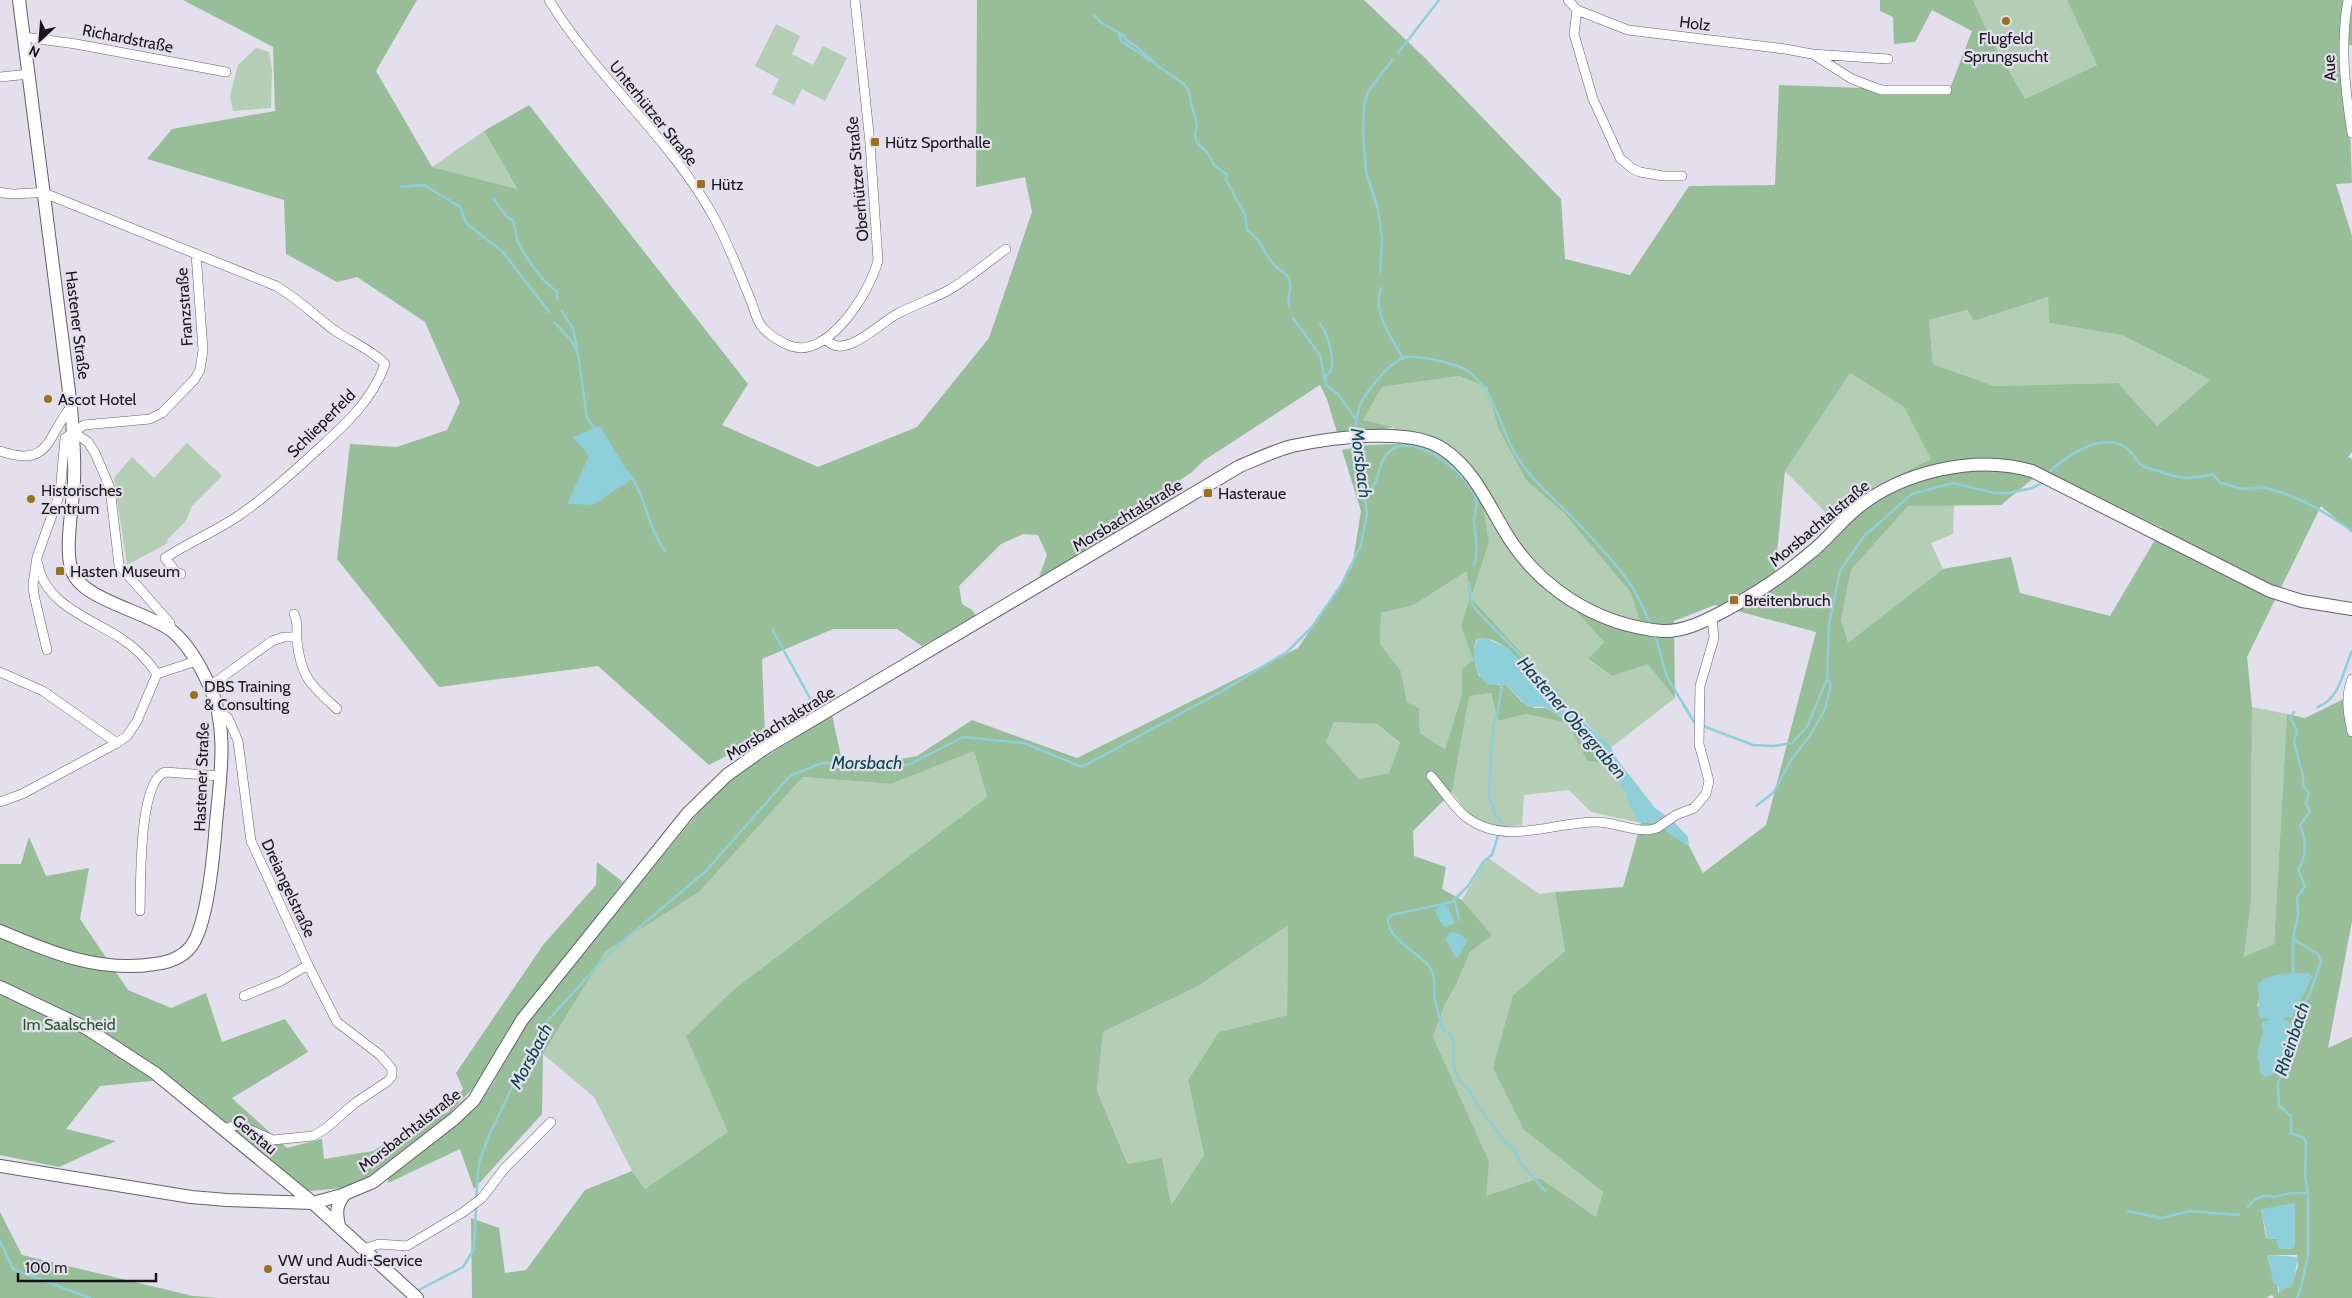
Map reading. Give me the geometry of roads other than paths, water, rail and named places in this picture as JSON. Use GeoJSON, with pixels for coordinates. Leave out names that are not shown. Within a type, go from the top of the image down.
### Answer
{"type":"FeatureCollection","features":[{"type":"Feature","properties":{"kind":"main road","name":"Hastener Straße"},"geometry":{"type":"LineString","coordinates":[[0,931],[66,956],[108,966],[129,967],[161,964],[174,960],[187,952],[198,933],[209,881],[220,776],[219,710],[210,686],[181,639],[151,618],[90,592],[78,582],[72,570],[70,553],[74,464],[71,406],[19,0]]}},
{"type":"Feature","properties":{"kind":"main road","name":"Morsbachtalstraße"},"geometry":{"type":"LineString","coordinates":[[0,1166],[191,1197],[313,1203],[365,1186],[386,1173],[454,1119],[474,1100],[522,1020],[688,813],[714,787],[750,757],[1240,466],[1292,446],[1364,437],[1412,438],[1430,441],[1460,463],[1482,490],[1507,535],[1537,574],[1557,591],[1579,605],[1609,619],[1646,629],[1666,631],[1686,628],[1712,617],[1774,581],[1810,554],[1855,510],[1875,495],[1896,484],[1937,472],[1982,465],[2019,467],[2040,475],[2154,531],[2253,584],[2302,601],[2352,609]]}},
{"type":"Feature","properties":{"kind":"main road","name":"Gerstau"},"geometry":{"type":"LineString","coordinates":[[0,987],[86,1028],[121,1049],[155,1073],[313,1203],[417,1298]]}},
{"type":"Feature","properties":{"kind":"main road"},"geometry":{"type":"LineString","coordinates":[[338,1226],[336,1212],[338,1202],[345,1194]]}},
{"type":"Feature","properties":{"kind":"street","name":"Unterhützer Straße"},"geometry":{"type":"LineString","coordinates":[[549,0],[580,47],[672,156],[696,189],[716,221],[763,329],[786,344],[804,347],[815,346],[827,340]]}},
{"type":"Feature","properties":{"kind":"street","name":"Oberhützer Straße"},"geometry":{"type":"LineString","coordinates":[[827,340],[864,294],[875,272],[878,260],[870,143],[855,0]]}},
{"type":"Feature","properties":{"kind":"street","name":"Holz"},"geometry":{"type":"LineString","coordinates":[[1568,0],[1577,10],[1628,30],[1812,54],[1888,59]]}},
{"type":"Feature","properties":{"kind":"street","name":"Aue"},"geometry":{"type":"LineString","coordinates":[[2348,0],[2343,47],[2346,95],[2352,133]]}},
{"type":"Feature","properties":{"kind":"street"},"geometry":{"type":"LineString","coordinates":[[1577,10],[1574,34],[1590,90],[1598,114],[1620,158],[1633,169],[1640,172],[1663,176],[1682,176]]}},
{"type":"Feature","properties":{"kind":"street","name":"Richardstraße"},"geometry":{"type":"LineString","coordinates":[[24,37],[76,44],[226,72]]}},
{"type":"Feature","properties":{"kind":"street","name":"Holz"},"geometry":{"type":"LineString","coordinates":[[1812,54],[1852,79],[1881,90],[1947,90]]}},
{"type":"Feature","properties":{"kind":"street"},"geometry":{"type":"LineString","coordinates":[[0,77],[29,74]]}},
{"type":"Feature","properties":{"kind":"street"},"geometry":{"type":"LineString","coordinates":[[0,192],[11,196],[36,192],[44,193]]}},
{"type":"Feature","properties":{"kind":"street","name":"Franzstraße"},"geometry":{"type":"LineString","coordinates":[[44,193],[196,254],[203,350],[200,370],[194,380],[162,413],[150,419],[84,425],[73,432]]}},
{"type":"Feature","properties":{"kind":"street"},"geometry":{"type":"LineString","coordinates":[[827,340],[836,346],[848,344],[866,336],[896,314],[950,289],[1006,249]]}},
{"type":"Feature","properties":{"kind":"street","name":"Schlieperfeld"},"geometry":{"type":"LineString","coordinates":[[181,574],[176,572],[165,558],[181,547],[240,515],[272,490],[361,408],[376,386],[385,364],[379,358],[334,330],[293,296],[276,286],[196,254]]}},
{"type":"Feature","properties":{"kind":"street"},"geometry":{"type":"LineString","coordinates":[[0,451],[18,456],[33,455],[40,452],[50,442],[62,418],[71,406]]}},
{"type":"Feature","properties":{"kind":"street"},"geometry":{"type":"LineString","coordinates":[[47,650],[34,592],[38,557],[60,493],[65,438],[73,432],[81,436],[95,452],[110,488],[119,565],[170,623],[170,630]]}},
{"type":"Feature","properties":{"kind":"street"},"geometry":{"type":"LineString","coordinates":[[38,557],[42,578],[54,595],[80,615],[132,646],[150,663],[157,674]]}},
{"type":"Feature","properties":{"kind":"street"},"geometry":{"type":"LineString","coordinates":[[34,592],[48,587]]}},
{"type":"Feature","properties":{"kind":"street"},"geometry":{"type":"LineString","coordinates":[[294,614],[299,622],[297,637],[299,663],[306,677],[337,709]]}},
{"type":"Feature","properties":{"kind":"street"},"geometry":{"type":"LineString","coordinates":[[1430,776],[1464,816],[1474,822],[1501,832],[1518,832],[1595,822],[1610,823],[1640,830],[1657,828],[1694,808],[1706,794],[1708,781],[1699,744],[1699,730],[1701,680],[1710,660],[1714,638],[1712,617]]}},
{"type":"Feature","properties":{"kind":"street"},"geometry":{"type":"LineString","coordinates":[[210,686],[272,641],[284,637],[297,637]]}},
{"type":"Feature","properties":{"kind":"street"},"geometry":{"type":"LineString","coordinates":[[0,802],[22,794],[117,743],[131,731],[157,674],[196,661]]}},
{"type":"Feature","properties":{"kind":"street"},"geometry":{"type":"LineString","coordinates":[[0,672],[43,691],[117,743]]}},
{"type":"Feature","properties":{"kind":"street"},"geometry":{"type":"LineString","coordinates":[[2352,679],[2348,690],[2348,712],[2352,732]]}},
{"type":"Feature","properties":{"kind":"street","name":"Dreiangelstraße"},"geometry":{"type":"LineString","coordinates":[[219,710],[228,718],[238,741],[251,840],[308,965],[338,1022],[388,1062],[392,1069],[392,1076],[313,1136],[273,1140],[241,1126],[236,1125],[224,1129]]}},
{"type":"Feature","properties":{"kind":"street"},"geometry":{"type":"LineString","coordinates":[[140,911],[144,812],[157,778],[165,772],[220,776]]}},
{"type":"Feature","properties":{"kind":"street"},"geometry":{"type":"LineString","coordinates":[[244,996],[281,981],[308,965]]}},
{"type":"Feature","properties":{"kind":"street"},"geometry":{"type":"LineString","coordinates":[[364,1249],[380,1244],[407,1246],[468,1209],[482,1198],[504,1169],[551,1122]]}},
{"type":"Feature","properties":{"kind":"water"},"geometry":{"type":"Polygon","coordinates":[[[600,426],[632,479],[593,505],[567,504],[589,456],[573,437],[600,426]]]}},
{"type":"Feature","properties":{"kind":"water"},"geometry":{"type":"Polygon","coordinates":[[[1486,638],[1509,649],[1529,672],[1536,668],[1583,721],[1610,746],[1617,759],[1655,808],[1673,821],[1688,837],[1689,845],[1668,833],[1659,823],[1641,823],[1637,819],[1611,763],[1594,742],[1583,737],[1550,710],[1541,707],[1528,707],[1505,684],[1489,685],[1484,682],[1477,671],[1474,650],[1478,639],[1486,638]]]}},
{"type":"Feature","properties":{"kind":"water"},"geometry":{"type":"Polygon","coordinates":[[[1442,904],[1447,905],[1455,923],[1446,927],[1442,925],[1435,910],[1442,904]]]}},
{"type":"Feature","properties":{"kind":"water"},"geometry":{"type":"Polygon","coordinates":[[[1453,932],[1462,935],[1467,941],[1458,958],[1454,956],[1446,939],[1449,933],[1453,932]]]}},
{"type":"Feature","properties":{"kind":"water"},"geometry":{"type":"Polygon","coordinates":[[[2309,973],[2312,976],[2292,1017],[2281,1018],[2291,1023],[2291,1030],[2287,1048],[2278,1072],[2265,1077],[2261,1074],[2258,1054],[2263,1032],[2262,1022],[2271,1019],[2260,1018],[2258,1012],[2258,987],[2260,982],[2272,976],[2309,973]]]}},
{"type":"Feature","properties":{"kind":"water"},"geometry":{"type":"Polygon","coordinates":[[[2295,1203],[2295,1246],[2291,1249],[2279,1249],[2277,1239],[2267,1238],[2261,1209],[2295,1203]]]}},
{"type":"Feature","properties":{"kind":"water"},"geometry":{"type":"Polygon","coordinates":[[[2268,1255],[2298,1257],[2291,1287],[2282,1290],[2279,1294],[2279,1287],[2273,1282],[2268,1255]]]}},
{"type":"Feature","properties":{"kind":"waterway"},"geometry":{"type":"LineString","coordinates":[[1398,53],[1439,0]]}},
{"type":"Feature","properties":{"kind":"waterway"},"geometry":{"type":"LineString","coordinates":[[1094,15],[1100,22],[1123,35],[1127,41],[1136,46],[1158,66],[1184,84],[1188,90],[1197,125],[1195,135],[1197,143],[1208,153],[1214,165],[1227,175],[1226,180],[1245,215],[1247,230],[1260,243],[1275,266],[1288,277],[1290,286],[1289,306]]}},
{"type":"Feature","properties":{"kind":"waterway"},"geometry":{"type":"LineString","coordinates":[[1119,34],[1121,41],[1156,64]]}},
{"type":"Feature","properties":{"kind":"waterway"},"geometry":{"type":"LineString","coordinates":[[1380,272],[1382,238],[1378,209],[1366,172],[1363,134],[1364,105],[1369,90],[1392,60]]}},
{"type":"Feature","properties":{"kind":"waterway"},"geometry":{"type":"LineString","coordinates":[[401,187],[424,185],[460,207],[467,224],[503,252],[549,312]]}},
{"type":"Feature","properties":{"kind":"waterway"},"geometry":{"type":"LineString","coordinates":[[494,199],[507,217],[512,219],[521,248],[541,277],[557,291],[557,299]]}},
{"type":"Feature","properties":{"kind":"waterway"},"geometry":{"type":"LineString","coordinates":[[1381,288],[1379,306],[1384,325],[1403,359]]}},
{"type":"Feature","properties":{"kind":"waterway"},"geometry":{"type":"LineString","coordinates":[[562,311],[573,329],[577,348]]}},
{"type":"Feature","properties":{"kind":"waterway"},"geometry":{"type":"LineString","coordinates":[[1293,318],[1320,355],[1326,385],[1338,394],[1355,418]]}},
{"type":"Feature","properties":{"kind":"waterway"},"geometry":{"type":"LineString","coordinates":[[554,322],[571,340],[578,354],[587,418],[596,430]]}},
{"type":"Feature","properties":{"kind":"waterway"},"geometry":{"type":"LineString","coordinates":[[1320,324],[1326,333],[1332,357],[1331,369],[1329,374],[1324,377]]}},
{"type":"Feature","properties":{"kind":"waterway","name":"Morsbach"},"geometry":{"type":"LineString","coordinates":[[1356,434],[1357,414],[1363,399],[1392,364],[1407,357],[1420,357],[1466,370],[1477,379],[1492,400],[1512,449],[1519,460],[1533,478],[1579,524],[1619,569],[1637,594],[1651,626]]}},
{"type":"Feature","properties":{"kind":"waterway","name":"Morsbach"},"geometry":{"type":"LineString","coordinates":[[476,1199],[479,1163],[489,1135],[541,1028],[611,951],[705,872],[790,776],[822,763],[908,765],[963,737],[1024,743],[1082,767],[1222,691],[1287,652],[1312,627],[1341,585],[1361,545],[1367,513],[1357,442]]}},
{"type":"Feature","properties":{"kind":"waterway","name":"Morsbach"},"geometry":{"type":"LineString","coordinates":[[2047,474],[2063,460],[2083,448],[2104,442],[2115,443],[2128,449],[2146,468],[2185,477],[2213,474],[2220,483],[2238,488],[2262,488],[2277,491],[2311,505],[2352,531]]}},
{"type":"Feature","properties":{"kind":"waterway","name":"Hastener Obergraben"},"geometry":{"type":"LineString","coordinates":[[1366,498],[1375,483],[1383,460],[1390,451],[1400,446],[1412,446],[1426,450],[1439,458],[1463,478],[1476,498],[1474,566]]}},
{"type":"Feature","properties":{"kind":"waterway"},"geometry":{"type":"LineString","coordinates":[[627,471],[638,490],[654,532],[665,551]]}},
{"type":"Feature","properties":{"kind":"waterway","name":"Morsbach"},"geometry":{"type":"LineString","coordinates":[[1703,726],[1753,745],[1773,746],[1792,743],[1807,727],[1827,679],[1829,624],[1840,571],[1864,536],[1912,494],[1953,483],[1995,493],[2009,493],[2032,488],[2044,482]]}},
{"type":"Feature","properties":{"kind":"waterway","name":"Hastener Obergraben"},"geometry":{"type":"LineString","coordinates":[[1469,583],[1472,604],[1478,612],[1537,672]]}},
{"type":"Feature","properties":{"kind":"waterway"},"geometry":{"type":"LineString","coordinates":[[772,629],[817,711]]}},
{"type":"Feature","properties":{"kind":"waterway","name":"Morsbach"},"geometry":{"type":"LineString","coordinates":[[1655,635],[1667,677],[1694,722],[1698,723]]}},
{"type":"Feature","properties":{"kind":"waterway","name":"Rheinbach"},"geometry":{"type":"LineString","coordinates":[[2318,707],[2332,697],[2340,683],[2352,651]]}},
{"type":"Feature","properties":{"kind":"waterway"},"geometry":{"type":"LineString","coordinates":[[1756,806],[1774,792],[1791,760],[1811,734],[1825,709],[1831,684],[1827,679]]}},
{"type":"Feature","properties":{"kind":"waterway"},"geometry":{"type":"LineString","coordinates":[[1503,824],[1495,814],[1489,795],[1493,724],[1498,712],[1502,684],[1505,683]]}},
{"type":"Feature","properties":{"kind":"waterway","name":"Rheinbach"},"geometry":{"type":"LineString","coordinates":[[2294,712],[2290,718],[2297,730],[2294,743],[2303,776],[2303,785],[2309,794],[2306,803],[2310,812],[2300,825],[2305,848],[2298,870],[2305,886],[2297,898],[2298,915],[2293,939],[2318,954],[2321,962],[2310,993],[2295,1020],[2291,1056],[2278,1083],[2279,1106],[2291,1116],[2291,1133],[2304,1138],[2306,1142],[2305,1176],[2308,1193],[2308,1255],[2297,1298]]}},
{"type":"Feature","properties":{"kind":"waterway"},"geometry":{"type":"LineString","coordinates":[[1498,836],[1492,855],[1484,861],[1468,886],[1452,902],[1392,915],[1388,918],[1389,926],[1397,939],[1424,961],[1431,970],[1434,978],[1435,1000],[1443,1030],[1450,1034],[1454,1043],[1454,1068],[1460,1081],[1470,1091],[1476,1103],[1505,1142],[1513,1148],[1519,1161],[1545,1191]]}},
{"type":"Feature","properties":{"kind":"waterway"},"geometry":{"type":"LineString","coordinates":[[1455,900],[1459,920]]}},
{"type":"Feature","properties":{"kind":"waterway"},"geometry":{"type":"LineString","coordinates":[[2293,939],[2293,974]]}},
{"type":"Feature","properties":{"kind":"waterway"},"geometry":{"type":"LineString","coordinates":[[2248,1207],[2254,1200],[2263,1196],[2274,1197],[2291,1193],[2308,1193]]}},
{"type":"Feature","properties":{"kind":"waterway","name":"Morsbach"},"geometry":{"type":"LineString","coordinates":[[415,1292],[463,1267],[474,1249],[476,1207]]}},
{"type":"Feature","properties":{"kind":"waterway"},"geometry":{"type":"LineString","coordinates":[[2128,1211],[2161,1218],[2190,1211],[2239,1215]]}},
{"type":"Feature","properties":{"kind":"waterway","name":"Morsbach"},"geometry":{"type":"LineString","coordinates":[[0,1241],[13,1269],[90,1298]]}},
{"type":"Feature","properties":{"kind":"place","name":"Flugfeld Sprungsucht"},"geometry":{"type":"Point","coordinates":[2006,21]}},
{"type":"Feature","properties":{"kind":"place","name":"Hütz Sporthalle"},"geometry":{"type":"Point","coordinates":[875,142]}},
{"type":"Feature","properties":{"kind":"place","name":"Hütz"},"geometry":{"type":"Point","coordinates":[701,184]}},
{"type":"Feature","properties":{"kind":"place","name":"Ascot Hotel"},"geometry":{"type":"Point","coordinates":[48,399]}},
{"type":"Feature","properties":{"kind":"place","name":"Hasteraue"},"geometry":{"type":"Point","coordinates":[1208,493]}},
{"type":"Feature","properties":{"kind":"place","name":"Historisches Zentrum"},"geometry":{"type":"Point","coordinates":[31,499]}},
{"type":"Feature","properties":{"kind":"place","name":"Hasten Museum"},"geometry":{"type":"Point","coordinates":[60,571]}},
{"type":"Feature","properties":{"kind":"place","name":"Breitenbruch"},"geometry":{"type":"Point","coordinates":[1734,600]}},
{"type":"Feature","properties":{"kind":"place","name":"DBS Training & Consulting"},"geometry":{"type":"Point","coordinates":[194,695]}},
{"type":"Feature","properties":{"kind":"place","name":"VW und Audi-Service Gerstau"},"geometry":{"type":"Point","coordinates":[268,1269]}},
{"type":"Feature","properties":{"kind":"park label","name":"Im Saalscheid"},"geometry":{"type":"Point","coordinates":[69,1024]}}]}
